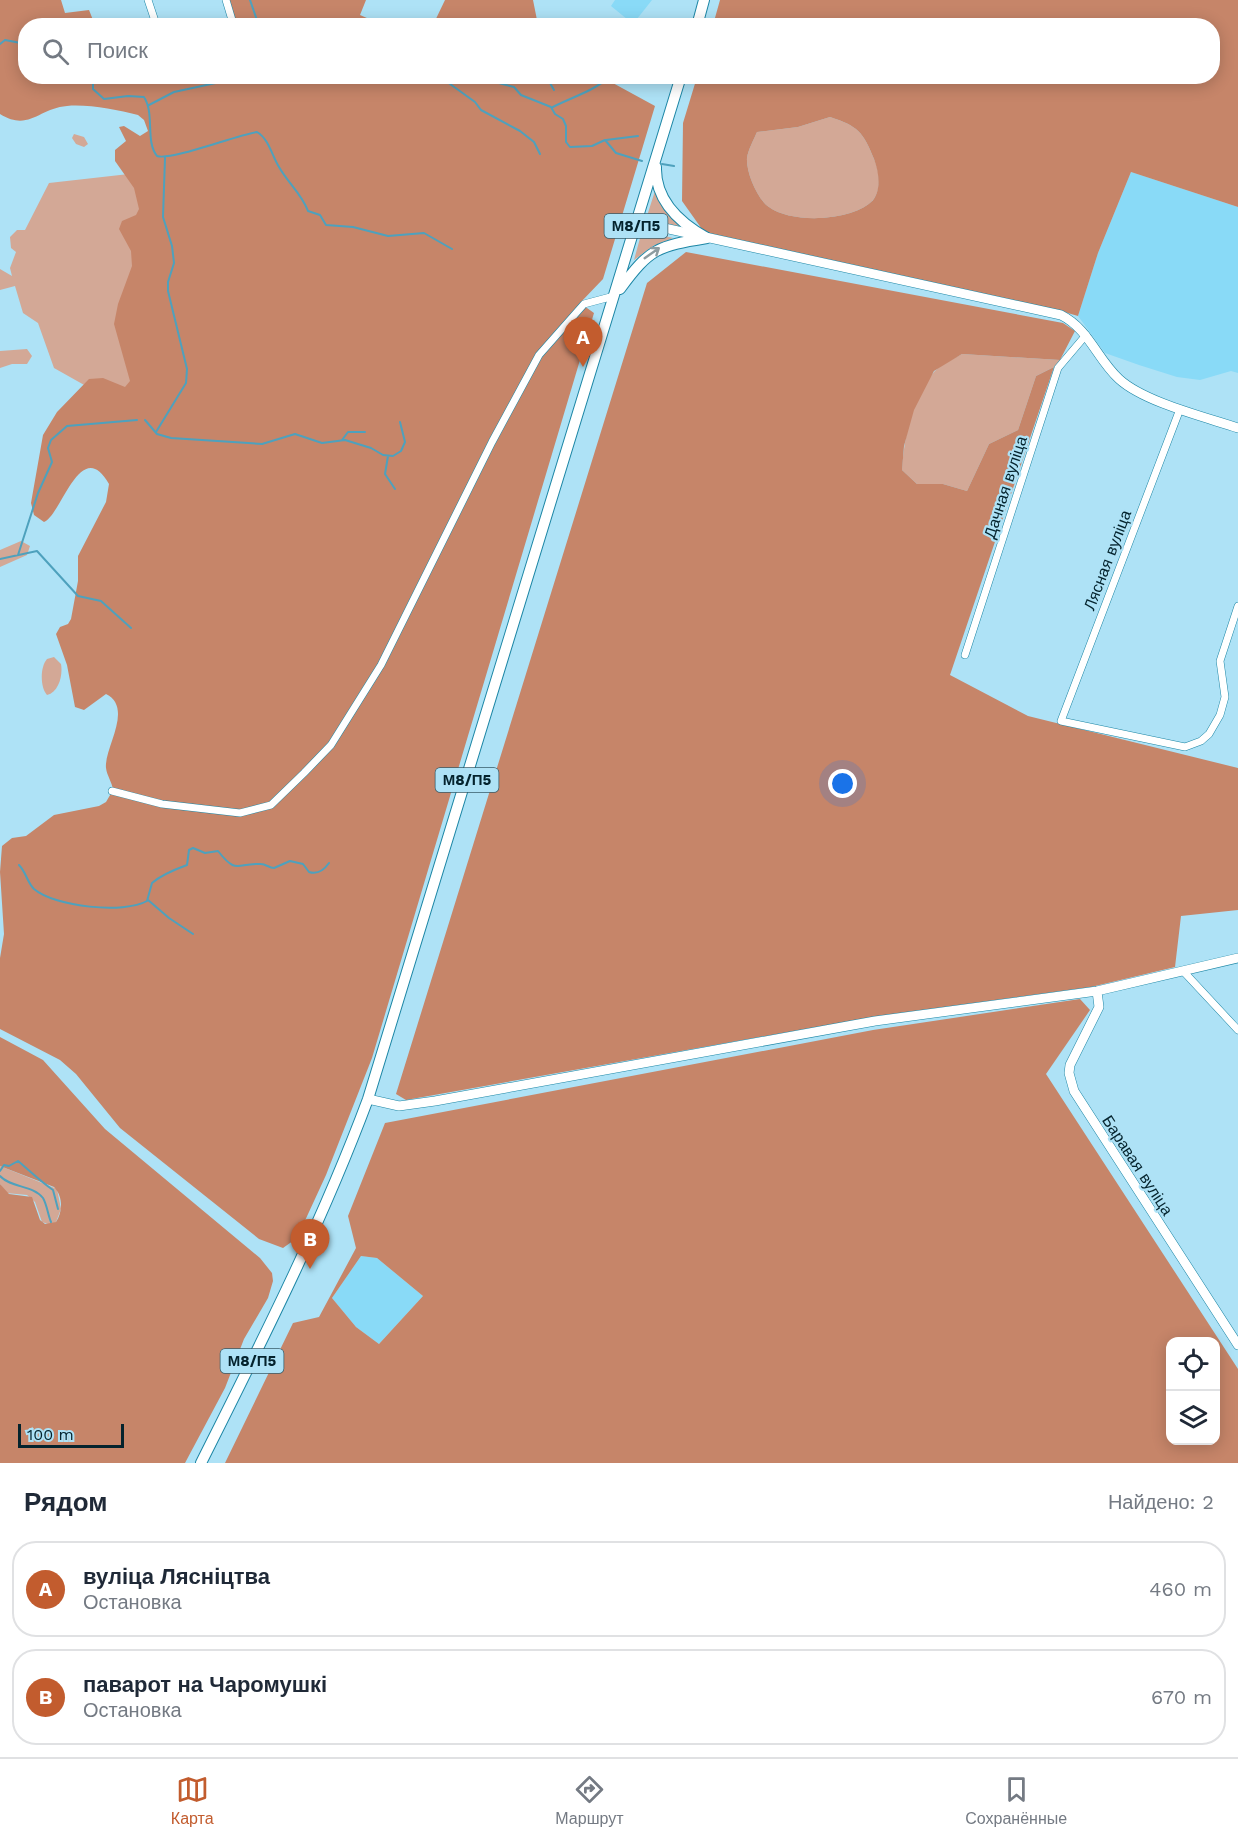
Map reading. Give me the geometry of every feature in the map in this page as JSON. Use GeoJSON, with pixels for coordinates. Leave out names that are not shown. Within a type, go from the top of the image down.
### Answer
{"type":"FeatureCollection","features":[{"type":"Feature","properties":{"kind":"main road"},"geometry":{"type":"LineString","coordinates":[[699,18],[704,0]]}},
{"type":"Feature","properties":{"kind":"main road","name":"М8/П5"},"geometry":{"type":"LineString","coordinates":[[201,1463],[303,1259],[336,1184],[368,1099],[679,84]]}},
{"type":"Feature","properties":{"kind":"main road"},"geometry":{"type":"LineString","coordinates":[[657,156],[656,178],[668,206],[680,220],[707,238]]}},
{"type":"Feature","properties":{"kind":"main road"},"geometry":{"type":"LineString","coordinates":[[614,296],[639,264],[656,250],[667,244],[707,238]]}},
{"type":"Feature","properties":{"kind":"street"},"geometry":{"type":"LineString","coordinates":[[148,0],[154,18]]}},
{"type":"Feature","properties":{"kind":"street"},"geometry":{"type":"LineString","coordinates":[[226,0],[231,18]]}},
{"type":"Feature","properties":{"kind":"street"},"geometry":{"type":"LineString","coordinates":[[637,222],[1050,312],[1068,318],[1086,335],[1120,380],[1135,390],[1180,409],[1238,428]]}},
{"type":"Feature","properties":{"kind":"street"},"geometry":{"type":"LineString","coordinates":[[112,791],[162,804],[240,813],[271,805],[304,773],[332,745],[381,665],[492,442],[539,355],[584,304],[614,296]]}},
{"type":"Feature","properties":{"kind":"street","name":"Дачная вуліца"},"geometry":{"type":"LineString","coordinates":[[965,656],[1058,368],[1086,335]]}},
{"type":"Feature","properties":{"kind":"street","name":"Лясная вуліца"},"geometry":{"type":"LineString","coordinates":[[1180,409],[1061,721],[1185,747],[1201,741],[1209,734],[1220,715],[1225,697],[1220,661],[1238,606]]}},
{"type":"Feature","properties":{"kind":"street"},"geometry":{"type":"LineString","coordinates":[[368,1099],[399,1106],[875,1021],[1097,991],[1238,958]]}},
{"type":"Feature","properties":{"kind":"street"},"geometry":{"type":"LineString","coordinates":[[1184,972],[1238,1030]]}},
{"type":"Feature","properties":{"kind":"street","name":"Баравая вуліца"},"geometry":{"type":"LineString","coordinates":[[1097,991],[1099,1007],[1070,1065],[1069,1073],[1074,1091],[1238,1345]]}},
{"type":"Feature","properties":{"kind":"shaded area"},"geometry":{"type":"Polygon","coordinates":[[[0,0],[61,0],[65,13],[89,10],[92,18],[18,18],[18,84],[615,84],[655,106],[603,279],[580,303],[594,313],[372,1058],[326,1175],[297,1238],[283,1248],[259,1239],[120,1128],[76,1074],[60,1060],[0,1029],[0,958],[4,934],[0,872],[2,846],[12,838],[26,836],[54,815],[99,806],[106,802],[113,790],[106,768],[116,729],[118,709],[114,700],[106,694],[84,710],[75,707],[67,665],[56,634],[60,627],[68,624],[71,619],[78,581],[78,556],[106,502],[109,484],[99,471],[89,468],[81,472],[72,482],[51,517],[44,522],[34,515],[31,503],[43,435],[57,412],[89,379],[103,378],[125,387],[130,381],[114,324],[118,304],[132,266],[131,251],[119,229],[122,221],[136,215],[139,209],[134,188],[115,161],[115,150],[126,141],[119,127],[124,126],[140,136],[148,131],[144,120],[138,115],[112,109],[67,106],[19,121],[0,114],[0,0]]]}},
{"type":"Feature","properties":{"kind":"shaded area"},"geometry":{"type":"Polygon","coordinates":[[[229,0],[366,0],[360,15],[367,18],[234,18],[229,0]]]}},
{"type":"Feature","properties":{"kind":"shaded area"},"geometry":{"type":"Polygon","coordinates":[[[445,0],[533,0],[537,18],[436,18],[445,0]]]}},
{"type":"Feature","properties":{"kind":"shaded area"},"geometry":{"type":"Polygon","coordinates":[[[615,0],[652,0],[638,18],[626,18],[611,6],[615,0]]]}},
{"type":"Feature","properties":{"kind":"shaded area"},"geometry":{"type":"Polygon","coordinates":[[[720,0],[1238,0],[1238,207],[1131,172],[1098,253],[1078,316],[704,232],[682,201],[683,123],[695,84],[1220,84],[1220,18],[715,18],[720,0]],[[830,117],[798,127],[757,132],[747,164],[750,178],[757,192],[769,207],[792,216],[821,218],[849,213],[871,202],[878,187],[876,164],[863,136],[847,124],[830,117]]]}},
{"type":"Feature","properties":{"kind":"shaded area"},"geometry":{"type":"Polygon","coordinates":[[[830,117],[853,127],[863,136],[879,176],[875,198],[862,208],[849,213],[821,218],[792,216],[769,207],[757,192],[750,178],[747,164],[757,132],[798,127],[830,117]]]}},
{"type":"Feature","properties":{"kind":"shaded area"},"geometry":{"type":"Polygon","coordinates":[[[74,134],[84,137],[88,144],[84,147],[76,144],[72,138],[74,134]]]}},
{"type":"Feature","properties":{"kind":"shaded area"},"geometry":{"type":"Polygon","coordinates":[[[191,167],[238,271],[118,404],[54,368],[38,323],[23,313],[15,286],[0,290],[0,269],[12,276],[10,268],[16,252],[11,248],[10,237],[17,230],[25,230],[49,183],[191,167]]]}},
{"type":"Feature","properties":{"kind":"shaded area"},"geometry":{"type":"Polygon","coordinates":[[[1131,172],[1238,207],[1238,373],[1231,371],[1200,380],[1177,377],[1105,353],[1078,316],[1098,253],[1131,172]]]}},
{"type":"Feature","properties":{"kind":"shaded area"},"geometry":{"type":"Polygon","coordinates":[[[655,191],[663,207],[681,227],[646,219],[655,191]]]}},
{"type":"Feature","properties":{"kind":"shaded area"},"geometry":{"type":"Polygon","coordinates":[[[642,231],[673,238],[653,246],[634,260],[642,231]]]}},
{"type":"Feature","properties":{"kind":"shaded area"},"geometry":{"type":"Polygon","coordinates":[[[686,252],[1063,323],[1075,331],[1060,360],[962,354],[934,371],[914,410],[904,446],[902,470],[917,484],[943,484],[967,491],[989,444],[1018,430],[1036,376],[1054,367],[950,675],[1028,716],[1238,768],[1238,910],[1181,916],[1175,967],[1091,987],[878,1016],[406,1100],[396,1094],[647,283],[686,252]]]}},
{"type":"Feature","properties":{"kind":"shaded area"},"geometry":{"type":"Polygon","coordinates":[[[27,349],[32,356],[27,364],[12,364],[0,368],[0,351],[27,349]]]}},
{"type":"Feature","properties":{"kind":"shaded area"},"geometry":{"type":"Polygon","coordinates":[[[962,354],[1060,360],[1054,367],[1036,376],[1018,430],[989,444],[967,491],[943,484],[917,484],[902,470],[907,432],[915,406],[926,382],[934,372],[962,354]]]}},
{"type":"Feature","properties":{"kind":"shaded area"},"geometry":{"type":"Polygon","coordinates":[[[21,541],[30,546],[27,555],[0,567],[0,550],[21,541]]]}},
{"type":"Feature","properties":{"kind":"shaded area"},"geometry":{"type":"Polygon","coordinates":[[[54,657],[61,664],[61,678],[55,690],[47,695],[43,687],[42,672],[47,659],[54,657]]]}},
{"type":"Feature","properties":{"kind":"shaded area"},"geometry":{"type":"Polygon","coordinates":[[[1080,999],[1090,1010],[1046,1074],[1217,1337],[1166,1337],[1166,1445],[1220,1445],[1220,1341],[1238,1369],[1238,1463],[225,1463],[293,1323],[319,1317],[356,1248],[348,1216],[385,1123],[873,1030],[1080,999]],[[361,1256],[332,1298],[356,1327],[379,1344],[423,1296],[377,1258],[361,1256]]]}},
{"type":"Feature","properties":{"kind":"shaded area"},"geometry":{"type":"Polygon","coordinates":[[[0,1037],[43,1060],[105,1129],[260,1258],[272,1273],[273,1281],[268,1298],[244,1339],[225,1388],[185,1463],[0,1463],[0,1184],[9,1194],[32,1197],[40,1220],[45,1224],[56,1222],[61,1204],[54,1187],[0,1166],[0,1037]]]}},
{"type":"Feature","properties":{"kind":"shaded area"},"geometry":{"type":"Polygon","coordinates":[[[0,1166],[57,1189],[61,1209],[56,1222],[51,1225],[42,1222],[35,1202],[27,1195],[6,1193],[0,1184],[0,1166]]]}},
{"type":"Feature","properties":{"kind":"shaded area"},"geometry":{"type":"Polygon","coordinates":[[[361,1256],[377,1258],[423,1296],[379,1344],[356,1327],[332,1298],[361,1256]]]}},
{"type":"Feature","properties":{"kind":"waterway"},"geometry":{"type":"LineString","coordinates":[[250,0],[256,18]]}},
{"type":"Feature","properties":{"kind":"waterway"},"geometry":{"type":"LineString","coordinates":[[0,44],[5,40],[18,42]]}},
{"type":"Feature","properties":{"kind":"waterway"},"geometry":{"type":"LineString","coordinates":[[93,84],[93,89],[104,99],[144,97],[149,111],[151,143],[157,156],[176,155],[257,132],[267,143],[279,167],[308,211],[320,215],[326,225],[353,227],[388,236],[424,233],[452,249]]}},
{"type":"Feature","properties":{"kind":"waterway"},"geometry":{"type":"LineString","coordinates":[[149,105],[174,92],[211,84]]}},
{"type":"Feature","properties":{"kind":"waterway"},"geometry":{"type":"LineString","coordinates":[[450,84],[475,102],[481,110],[520,131],[534,142],[540,154]]}},
{"type":"Feature","properties":{"kind":"waterway"},"geometry":{"type":"LineString","coordinates":[[502,84],[514,87],[521,95],[551,107],[555,114],[563,119],[566,126],[566,142],[570,147],[592,146],[605,140],[616,153],[642,161]]}},
{"type":"Feature","properties":{"kind":"waterway"},"geometry":{"type":"LineString","coordinates":[[551,84],[554,90]]}},
{"type":"Feature","properties":{"kind":"waterway"},"geometry":{"type":"LineString","coordinates":[[553,107],[600,84]]}},
{"type":"Feature","properties":{"kind":"waterway"},"geometry":{"type":"LineString","coordinates":[[606,140],[638,136]]}},
{"type":"Feature","properties":{"kind":"waterway"},"geometry":{"type":"LineString","coordinates":[[156,432],[186,383],[187,369],[168,291],[168,282],[174,263],[172,246],[163,217],[165,158]]}},
{"type":"Feature","properties":{"kind":"waterway"},"geometry":{"type":"LineString","coordinates":[[662,164],[674,166]]}},
{"type":"Feature","properties":{"kind":"waterway"},"geometry":{"type":"LineString","coordinates":[[18,555],[38,493],[52,462],[48,448],[51,440],[67,426],[137,420]]}},
{"type":"Feature","properties":{"kind":"waterway"},"geometry":{"type":"LineString","coordinates":[[145,420],[157,434],[171,438],[262,444],[295,434],[322,443],[345,440],[371,448],[383,455],[393,456],[401,451],[405,442],[400,422]]}},
{"type":"Feature","properties":{"kind":"waterway"},"geometry":{"type":"LineString","coordinates":[[342,440],[348,432],[365,432]]}},
{"type":"Feature","properties":{"kind":"waterway"},"geometry":{"type":"LineString","coordinates":[[388,456],[385,474],[395,489]]}},
{"type":"Feature","properties":{"kind":"waterway"},"geometry":{"type":"LineString","coordinates":[[0,559],[37,551],[78,596],[101,601],[131,628]]}},
{"type":"Feature","properties":{"kind":"waterway"},"geometry":{"type":"LineString","coordinates":[[19,865],[34,889],[44,895],[73,904],[107,908],[136,905],[147,901],[152,883],[187,865],[189,850],[193,848],[205,853],[218,851],[229,863],[237,866],[261,864],[274,868],[290,861],[303,864],[309,872],[315,873],[323,870],[329,863]]}},
{"type":"Feature","properties":{"kind":"waterway"},"geometry":{"type":"LineString","coordinates":[[148,900],[193,934]]}},
{"type":"Feature","properties":{"kind":"waterway"},"geometry":{"type":"LineString","coordinates":[[0,1171],[4,1165],[9,1166],[18,1161],[53,1190],[58,1209]]}},
{"type":"Feature","properties":{"kind":"waterway"},"geometry":{"type":"LineString","coordinates":[[0,1176],[10,1183],[39,1194],[43,1198],[51,1222]]}},
{"type":"Feature","properties":{"kind":"place","name":"вуліца Лясніцтва"},"geometry":{"type":"Point","coordinates":[583,367]}},
{"type":"Feature","properties":{"kind":"place","name":"паварот на Чаромушкі"},"geometry":{"type":"Point","coordinates":[310,1269]}}]}
